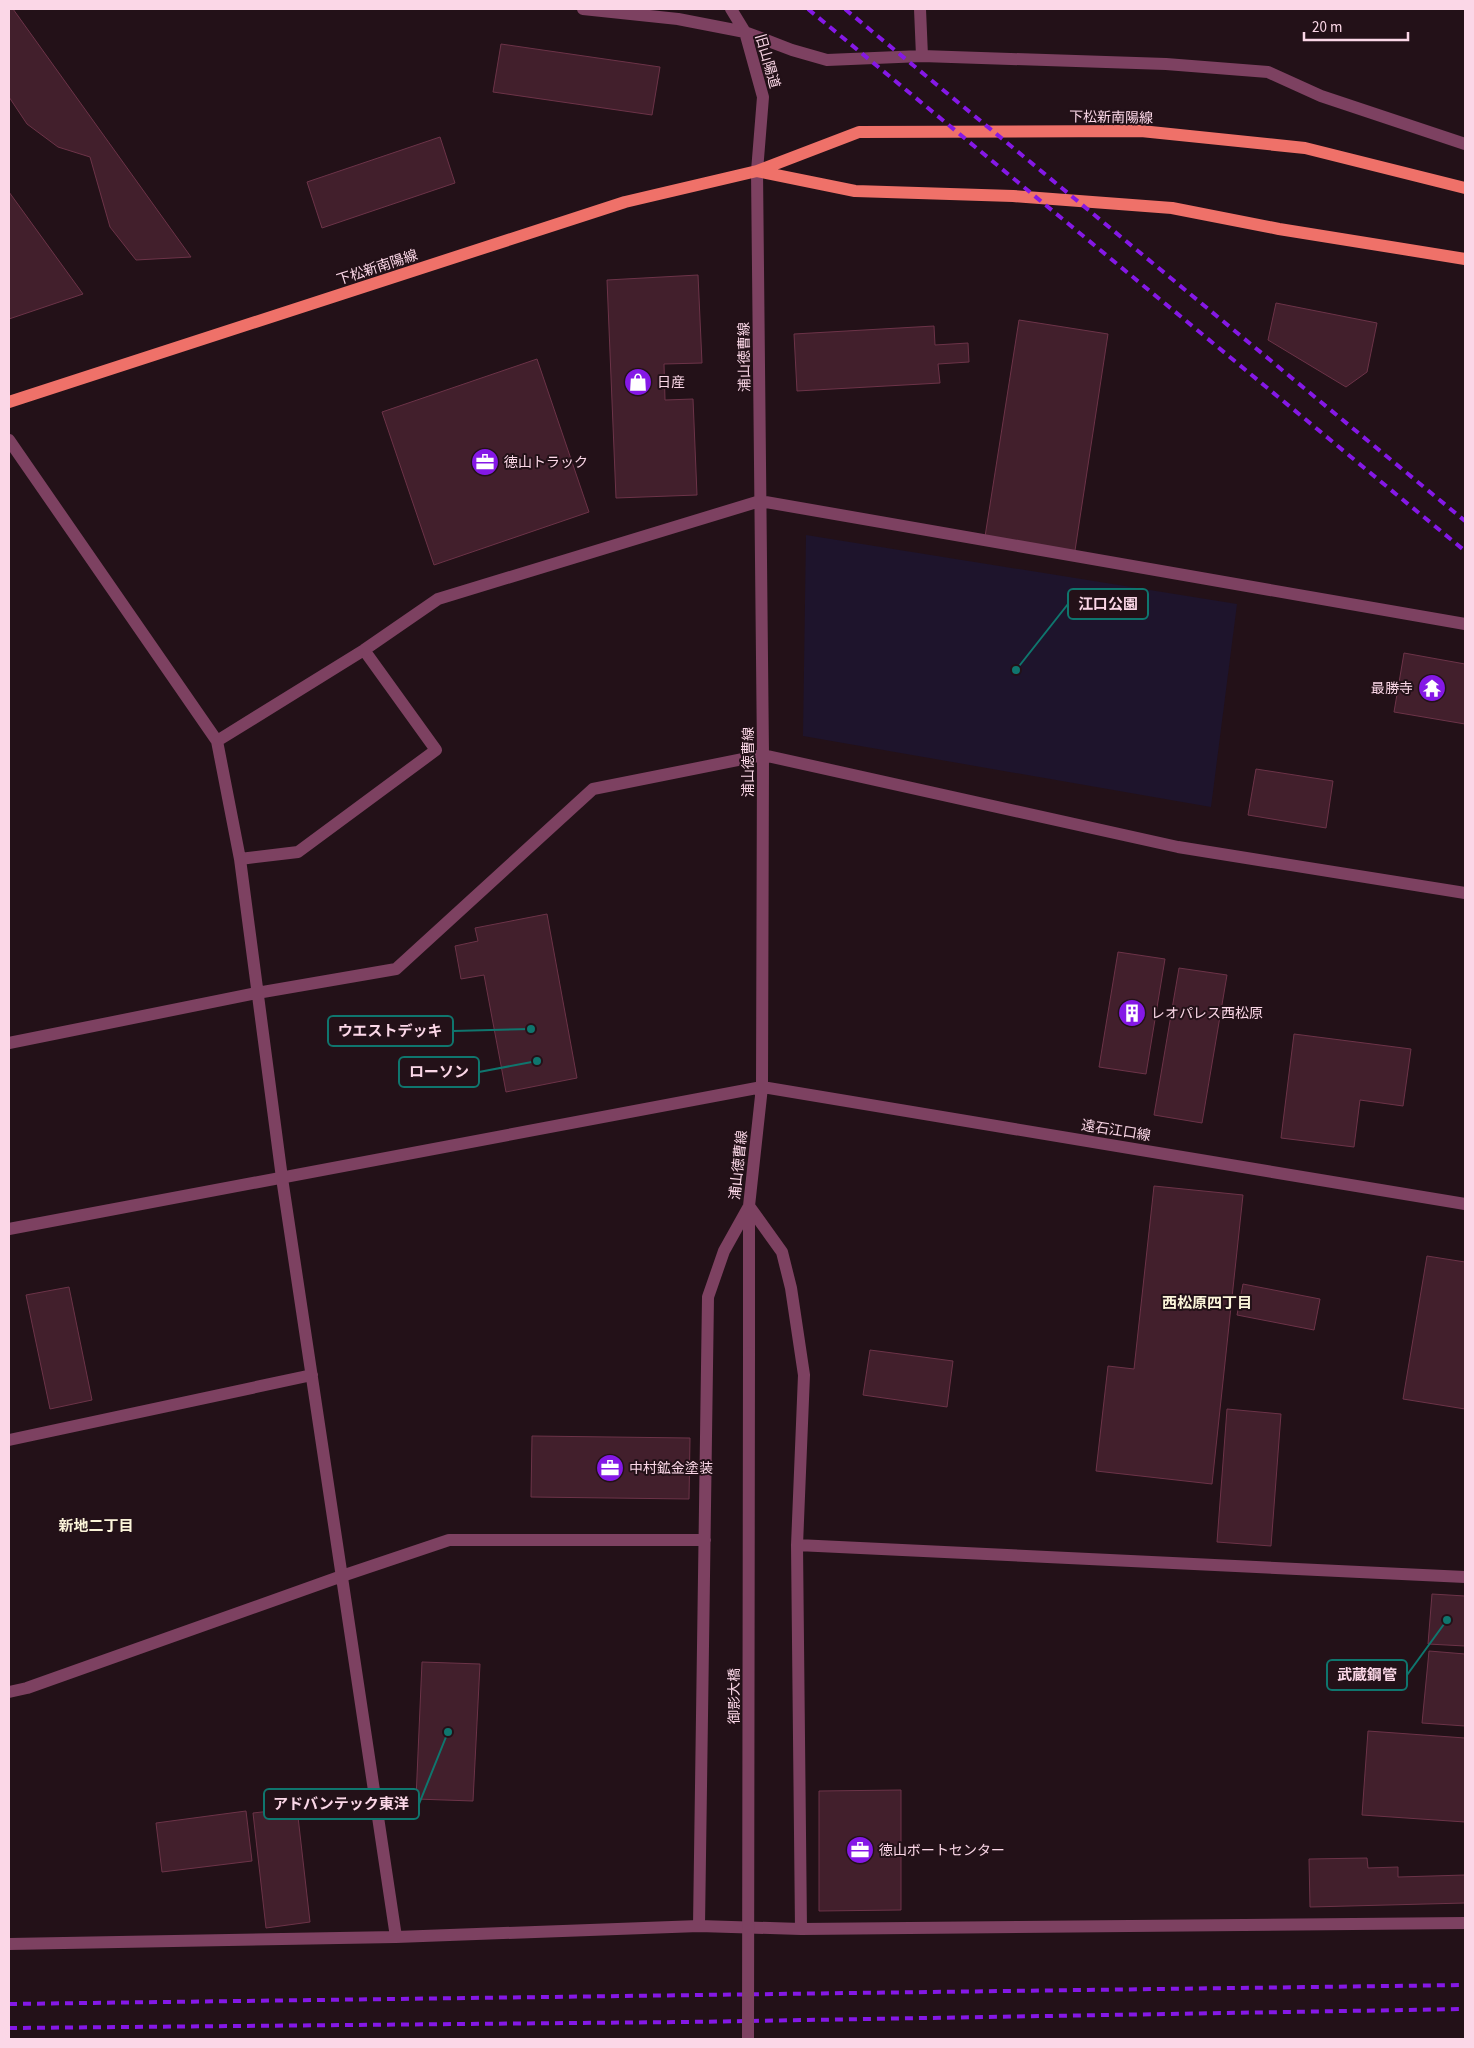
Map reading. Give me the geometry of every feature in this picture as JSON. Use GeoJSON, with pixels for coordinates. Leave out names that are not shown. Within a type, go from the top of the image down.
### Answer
{"type":"FeatureCollection","features":[{"type":"Feature","properties":{"kind":"main road","name":"下松新南陽線"},"geometry":{"type":"LineString","coordinates":[[9,402],[625,202],[757,171],[860,132],[1141,131],[1305,148],[1465,188]]}},
{"type":"Feature","properties":{"kind":"main road","name":"下松新南陽線"},"geometry":{"type":"LineString","coordinates":[[757,171],[855,191],[1013,196],[1172,208],[1279,229],[1465,259]]}},
{"type":"Feature","properties":{"kind":"street","name":"旧山陽道"},"geometry":{"type":"LineString","coordinates":[[583,9],[678,19],[745,32],[763,97],[757,171]]}},
{"type":"Feature","properties":{"kind":"street"},"geometry":{"type":"LineString","coordinates":[[730,9],[745,32],[792,50],[827,60],[922,56],[1166,64],[1268,72],[1321,96],[1465,144]]}},
{"type":"Feature","properties":{"kind":"street"},"geometry":{"type":"LineString","coordinates":[[920,9],[922,56]]}},
{"type":"Feature","properties":{"kind":"street","name":"浦山徳曹線"},"geometry":{"type":"LineString","coordinates":[[750,1353],[749,1206],[762,1087],[763,755],[757,171]]}},
{"type":"Feature","properties":{"kind":"street"},"geometry":{"type":"LineString","coordinates":[[9,440],[217,741],[240,859],[282,1178],[396,1937]]}},
{"type":"Feature","properties":{"kind":"street"},"geometry":{"type":"LineString","coordinates":[[217,741],[364,650],[438,599],[760,501],[1465,624]]}},
{"type":"Feature","properties":{"kind":"street"},"geometry":{"type":"LineString","coordinates":[[240,859],[298,852],[436,750],[364,650]]}},
{"type":"Feature","properties":{"kind":"street"},"geometry":{"type":"LineString","coordinates":[[9,1043],[257,993],[396,969],[593,789],[763,755],[1178,847],[1465,893]]}},
{"type":"Feature","properties":{"kind":"street"},"geometry":{"type":"LineString","coordinates":[[9,1228],[762,1087]]}},
{"type":"Feature","properties":{"kind":"street","name":"遠石江口線"},"geometry":{"type":"LineString","coordinates":[[762,1087],[1465,1204]]}},
{"type":"Feature","properties":{"kind":"street"},"geometry":{"type":"LineString","coordinates":[[699,1926],[708,1297],[724,1251],[749,1206],[782,1252],[791,1288],[804,1375],[797,1545],[801,1929]]}},
{"type":"Feature","properties":{"kind":"street","name":"御影大橋"},"geometry":{"type":"LineString","coordinates":[[748,2039],[750,1353]]}},
{"type":"Feature","properties":{"kind":"street"},"geometry":{"type":"LineString","coordinates":[[9,1440],[312,1376]]}},
{"type":"Feature","properties":{"kind":"street"},"geometry":{"type":"LineString","coordinates":[[9,1692],[27,1688],[449,1540],[705,1540]]}},
{"type":"Feature","properties":{"kind":"street"},"geometry":{"type":"LineString","coordinates":[[797,1545],[1465,1577]]}},
{"type":"Feature","properties":{"kind":"street"},"geometry":{"type":"LineString","coordinates":[[9,1944],[396,1937],[699,1926],[801,1929],[1465,1923]]}},
{"type":"Feature","properties":{"kind":"shaded area"},"geometry":{"type":"Polygon","coordinates":[[[806,535],[1237,604],[1211,807],[803,736],[806,535]]]}},
{"type":"Feature","properties":{"kind":"building"},"geometry":{"type":"Polygon","coordinates":[[[9,9],[13,9],[191,257],[136,260],[110,227],[90,157],[58,147],[27,124],[9,97],[9,9]]]}},
{"type":"Feature","properties":{"kind":"building"},"geometry":{"type":"Polygon","coordinates":[[[501,44],[660,67],[652,115],[493,92],[501,44]]]}},
{"type":"Feature","properties":{"kind":"building"},"geometry":{"type":"Polygon","coordinates":[[[440,137],[455,183],[322,228],[307,182],[440,137]]]}},
{"type":"Feature","properties":{"kind":"building"},"geometry":{"type":"Polygon","coordinates":[[[9,192],[83,294],[9,319],[9,192]]]}},
{"type":"Feature","properties":{"kind":"building","name":"日産"},"geometry":{"type":"Polygon","coordinates":[[[698,275],[702,363],[664,364],[665,400],[693,399],[697,495],[616,498],[607,280],[698,275]]]}},
{"type":"Feature","properties":{"kind":"building"},"geometry":{"type":"Polygon","coordinates":[[[1276,303],[1377,323],[1367,372],[1346,387],[1268,340],[1276,303]]]}},
{"type":"Feature","properties":{"kind":"building"},"geometry":{"type":"Polygon","coordinates":[[[1019,320],[1108,334],[1074,557],[984,543],[1019,320]]]}},
{"type":"Feature","properties":{"kind":"building"},"geometry":{"type":"Polygon","coordinates":[[[934,326],[935,345],[968,343],[969,362],[938,364],[940,383],[797,391],[794,334],[934,326]]]}},
{"type":"Feature","properties":{"kind":"building","name":"徳山トラック"},"geometry":{"type":"Polygon","coordinates":[[[537,359],[589,512],[434,565],[382,412],[537,359]]]}},
{"type":"Feature","properties":{"kind":"building","name":"最勝寺"},"geometry":{"type":"Polygon","coordinates":[[[1404,653],[1465,664],[1465,724],[1394,712],[1404,653]]]}},
{"type":"Feature","properties":{"kind":"building"},"geometry":{"type":"Polygon","coordinates":[[[1256,769],[1333,781],[1326,828],[1248,815],[1256,769]]]}},
{"type":"Feature","properties":{"kind":"building"},"geometry":{"type":"Polygon","coordinates":[[[547,914],[577,1078],[506,1092],[484,975],[461,979],[455,946],[478,941],[475,928],[547,914]]]}},
{"type":"Feature","properties":{"kind":"building","name":"レオパレス西松原"},"geometry":{"type":"Polygon","coordinates":[[[1118,952],[1165,959],[1146,1074],[1099,1067],[1118,952]]]}},
{"type":"Feature","properties":{"kind":"building"},"geometry":{"type":"Polygon","coordinates":[[[1179,968],[1227,975],[1202,1123],[1154,1115],[1179,968]]]}},
{"type":"Feature","properties":{"kind":"building"},"geometry":{"type":"Polygon","coordinates":[[[1294,1034],[1411,1049],[1403,1106],[1360,1100],[1354,1147],[1281,1138],[1294,1034]]]}},
{"type":"Feature","properties":{"kind":"building"},"geometry":{"type":"Polygon","coordinates":[[[1154,1186],[1243,1195],[1212,1484],[1096,1471],[1108,1366],[1134,1369],[1154,1186]]]}},
{"type":"Feature","properties":{"kind":"building"},"geometry":{"type":"Polygon","coordinates":[[[1427,1256],[1465,1262],[1465,1409],[1403,1399],[1427,1256]]]}},
{"type":"Feature","properties":{"kind":"building"},"geometry":{"type":"Polygon","coordinates":[[[1243,1284],[1320,1299],[1314,1330],[1237,1315],[1243,1284]]]}},
{"type":"Feature","properties":{"kind":"building"},"geometry":{"type":"Polygon","coordinates":[[[69,1287],[92,1400],[50,1409],[26,1295],[69,1287]]]}},
{"type":"Feature","properties":{"kind":"building"},"geometry":{"type":"Polygon","coordinates":[[[870,1350],[953,1361],[947,1407],[863,1395],[870,1350]]]}},
{"type":"Feature","properties":{"kind":"building"},"geometry":{"type":"Polygon","coordinates":[[[1227,1409],[1281,1414],[1271,1546],[1217,1542],[1227,1409]]]}},
{"type":"Feature","properties":{"kind":"building","name":"中村鉱金塗装"},"geometry":{"type":"Polygon","coordinates":[[[532,1436],[690,1438],[689,1499],[531,1497],[532,1436]]]}},
{"type":"Feature","properties":{"kind":"building"},"geometry":{"type":"Polygon","coordinates":[[[1432,1594],[1465,1596],[1465,1646],[1428,1644],[1432,1594]]]}},
{"type":"Feature","properties":{"kind":"building"},"geometry":{"type":"Polygon","coordinates":[[[1429,1651],[1465,1654],[1465,1726],[1422,1723],[1429,1651]]]}},
{"type":"Feature","properties":{"kind":"building"},"geometry":{"type":"Polygon","coordinates":[[[422,1662],[480,1664],[473,1801],[416,1799],[422,1662]]]}},
{"type":"Feature","properties":{"kind":"building"},"geometry":{"type":"Polygon","coordinates":[[[1368,1731],[1465,1738],[1465,1822],[1362,1815],[1368,1731]]]}},
{"type":"Feature","properties":{"kind":"building","name":"徳山ボートセンター"},"geometry":{"type":"Polygon","coordinates":[[[901,1790],[901,1910],[819,1911],[819,1791],[901,1790]]]}},
{"type":"Feature","properties":{"kind":"building"},"geometry":{"type":"Polygon","coordinates":[[[297,1808],[310,1922],[266,1928],[253,1813],[297,1808]]]}},
{"type":"Feature","properties":{"kind":"building"},"geometry":{"type":"Polygon","coordinates":[[[246,1811],[252,1861],[162,1872],[156,1823],[246,1811]]]}},
{"type":"Feature","properties":{"kind":"building"},"geometry":{"type":"Polygon","coordinates":[[[1367,1858],[1368,1868],[1398,1867],[1398,1877],[1465,1875],[1465,1903],[1310,1907],[1309,1859],[1367,1858]]]}},
{"type":"Feature","properties":{"kind":"railway"},"geometry":{"type":"LineString","coordinates":[[808,9],[1465,551]]}},
{"type":"Feature","properties":{"kind":"railway"},"geometry":{"type":"LineString","coordinates":[[845,9],[1465,521]]}},
{"type":"Feature","properties":{"kind":"railway"},"geometry":{"type":"LineString","coordinates":[[9,2004],[1465,1985]]}},
{"type":"Feature","properties":{"kind":"railway"},"geometry":{"type":"LineString","coordinates":[[9,2028],[687,2022],[1465,2009]]}},
{"type":"Feature","properties":{"kind":"place","name":"日産"},"geometry":{"type":"Point","coordinates":[638,382]}},
{"type":"Feature","properties":{"kind":"place","name":"徳山トラック"},"geometry":{"type":"Point","coordinates":[485,462]}},
{"type":"Feature","properties":{"kind":"place","name":"江口公園"},"geometry":{"type":"Point","coordinates":[1016,670]}},
{"type":"Feature","properties":{"kind":"place","name":"最勝寺"},"geometry":{"type":"Point","coordinates":[1432,688]}},
{"type":"Feature","properties":{"kind":"place","name":"レオパレス西松原"},"geometry":{"type":"Point","coordinates":[1132,1013]}},
{"type":"Feature","properties":{"kind":"place","name":"ウエストデッキ"},"geometry":{"type":"Point","coordinates":[531,1029]}},
{"type":"Feature","properties":{"kind":"place","name":"ローソン"},"geometry":{"type":"Point","coordinates":[537,1061]}},
{"type":"Feature","properties":{"kind":"place","name":"中村鉱金塗装"},"geometry":{"type":"Point","coordinates":[610,1468]}},
{"type":"Feature","properties":{"kind":"place","name":"武蔵鋼管"},"geometry":{"type":"Point","coordinates":[1447,1620]}},
{"type":"Feature","properties":{"kind":"place","name":"アドバンテック東洋"},"geometry":{"type":"Point","coordinates":[448,1732]}},
{"type":"Feature","properties":{"kind":"place","name":"徳山ボートセンター"},"geometry":{"type":"Point","coordinates":[860,1850]}},
{"type":"Feature","properties":{"kind":"district","name":"西松原四丁目"},"geometry":{"type":"Point","coordinates":[1207,1303]}},
{"type":"Feature","properties":{"kind":"district","name":"新地二丁目"},"geometry":{"type":"Point","coordinates":[96,1526]}}]}
